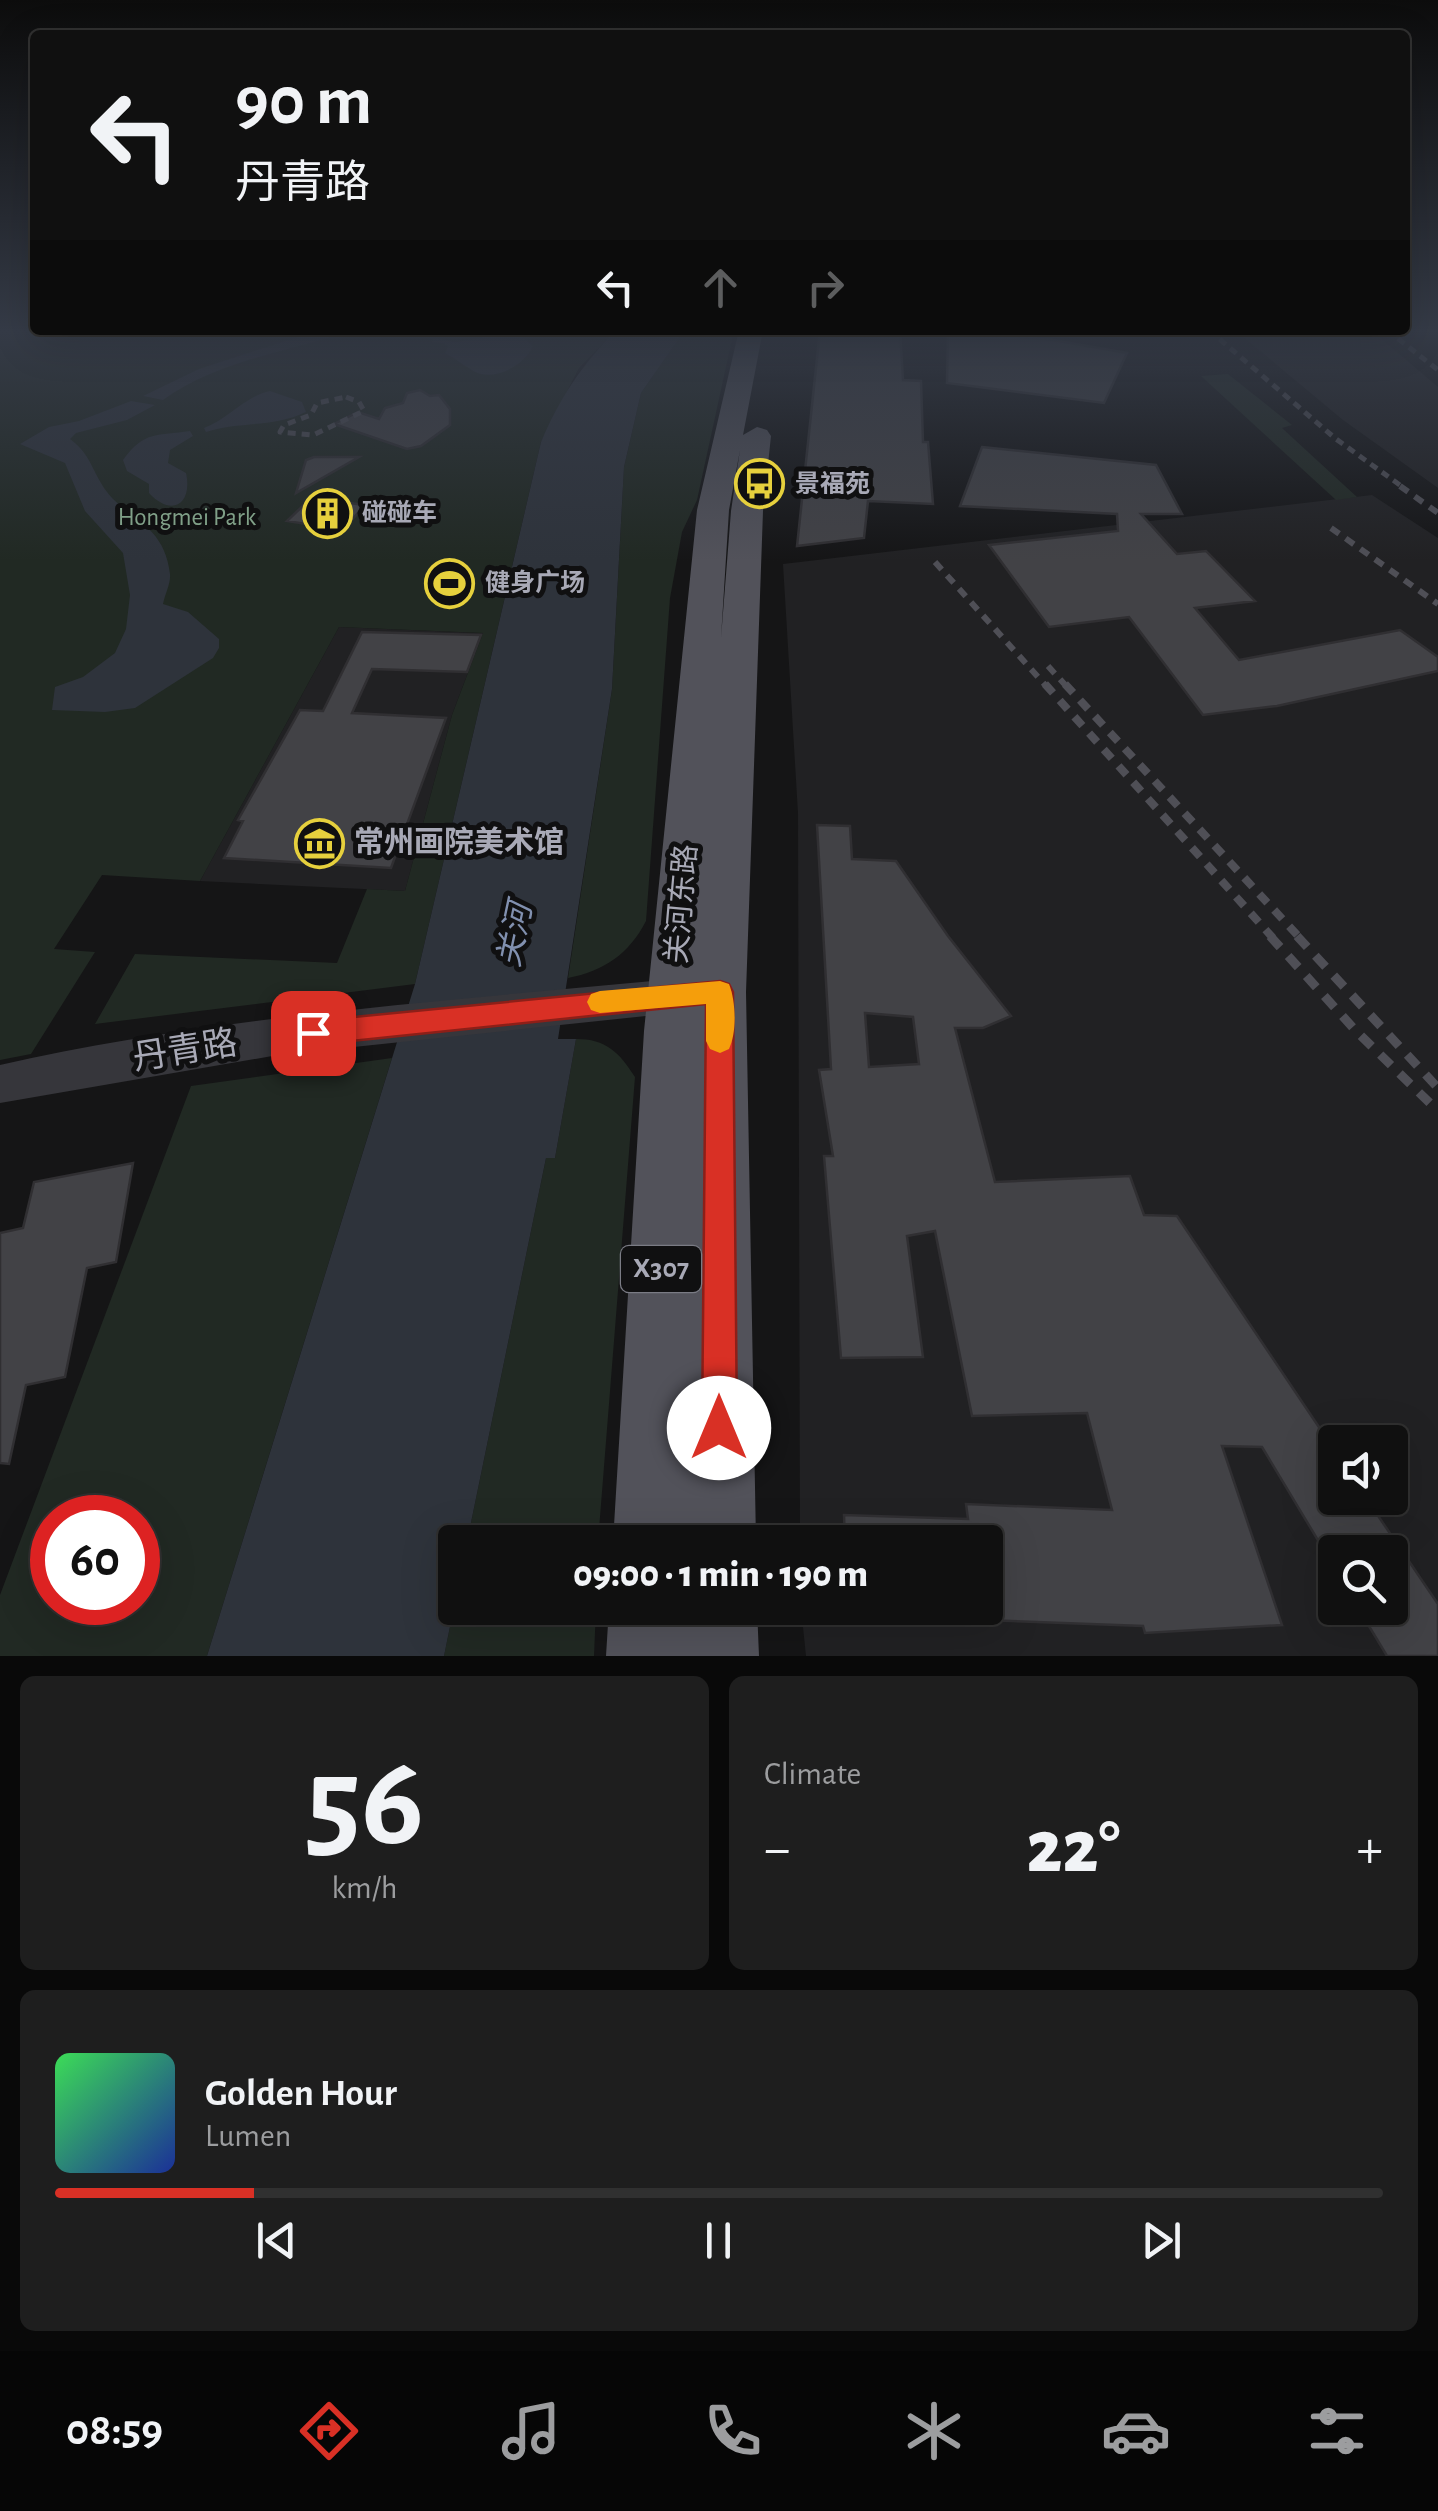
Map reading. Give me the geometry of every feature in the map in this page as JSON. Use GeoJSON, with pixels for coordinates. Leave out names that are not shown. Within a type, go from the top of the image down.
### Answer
{"type":"FeatureCollection","features":[{"type":"Feature","properties":{"kind":"main road","name":"关河东路"},"geometry":{"type":"LineString","coordinates":[[718,1525],[696,1003],[713,510],[735,407]]}},
{"type":"Feature","properties":{"kind":"main road","name":"关河东路"},"geometry":{"type":"LineString","coordinates":[[651,1525],[696,1003],[746,511],[761,407]]}},
{"type":"Feature","properties":{"kind":"main road"},"geometry":{"type":"LineString","coordinates":[[646,1656],[647,1625]]}},
{"type":"Feature","properties":{"kind":"main road"},"geometry":{"type":"LineString","coordinates":[[719,1625],[719,1656]]}},
{"type":"Feature","properties":{"kind":"street","name":"丹青路"},"geometry":{"type":"LineString","coordinates":[[0,1084],[48,1072],[696,1003]]}},
{"type":"Feature","properties":{"kind":"shaded area"},"geometry":{"type":"Polygon","coordinates":[[[1328,407],[1438,407],[1438,488],[1328,407]]]}},
{"type":"Feature","properties":{"kind":"shaded area"},"geometry":{"type":"Polygon","coordinates":[[[1372,495],[1438,538],[1438,1656],[806,1656],[803,1625],[1003,1625],[1003,1525],[800,1525],[798,813],[783,564],[1372,495]]]}},
{"type":"Feature","properties":{"kind":"shaded area"},"geometry":{"type":"Polygon","coordinates":[[[339,627],[483,633],[452,715],[405,891],[200,881],[339,627]]]}},
{"type":"Feature","properties":{"kind":"green space","name":"Hongmei Park"},"geometry":{"type":"Polygon","coordinates":[[[0,407],[559,407],[541,442],[415,984],[95,1024],[135,954],[337,963],[367,889],[405,891],[452,715],[483,633],[339,627],[200,881],[102,875],[54,949],[95,952],[31,1054],[0,1060],[0,407]]]}},
{"type":"Feature","properties":{"kind":"green space"},"geometry":{"type":"Polygon","coordinates":[[[638,407],[717,407],[697,500],[682,532],[670,598],[646,921],[632,943],[614,959],[593,971],[568,978],[612,689],[624,467],[638,407]]]}},
{"type":"Feature","properties":{"kind":"green space"},"geometry":{"type":"Polygon","coordinates":[[[1235,407],[1270,407],[1292,425],[1282,428],[1357,497],[1336,500],[1235,407]]]}},
{"type":"Feature","properties":{"kind":"green space"},"geometry":{"type":"Polygon","coordinates":[[[576,1039],[596,1041],[611,1049],[635,1077],[599,1525],[470,1525],[546,1158],[555,1158],[576,1039]]]}},
{"type":"Feature","properties":{"kind":"green space"},"geometry":{"type":"Polygon","coordinates":[[[392,1058],[207,1656],[0,1656],[0,1595],[30,1515],[30,1625],[160,1625],[160,1495],[38,1495],[191,1086],[392,1058]]]}},
{"type":"Feature","properties":{"kind":"green space"},"geometry":{"type":"Polygon","coordinates":[[[450,1625],[595,1625],[594,1656],[444,1656],[450,1625]]]}},
{"type":"Feature","properties":{"kind":"water"},"geometry":{"type":"Polygon","coordinates":[[[115,407],[151,407],[127,420],[76,433],[70,439],[85,454],[109,495],[160,542],[170,574],[163,604],[188,612],[219,639],[213,658],[135,708],[105,712],[52,710],[55,687],[83,677],[115,653],[126,629],[130,595],[123,553],[85,511],[65,463],[20,444],[49,427],[115,407]]]}},
{"type":"Feature","properties":{"kind":"water"},"geometry":{"type":"Polygon","coordinates":[[[238,407],[304,407],[306,412],[206,432],[204,428],[238,407]]]}},
{"type":"Feature","properties":{"kind":"water","name":"关河"},"geometry":{"type":"Polygon","coordinates":[[[558,407],[638,407],[624,467],[612,689],[558,1039],[576,1039],[555,1158],[546,1158],[470,1525],[438,1525],[438,1625],[450,1625],[444,1656],[207,1656],[415,984],[541,442],[558,407]]]}},
{"type":"Feature","properties":{"kind":"water"},"geometry":{"type":"Polygon","coordinates":[[[190,431],[193,436],[170,450],[168,463],[186,473],[186,493],[178,504],[165,504],[149,493],[149,484],[127,471],[123,460],[145,439],[190,431]]]}},
{"type":"Feature","properties":{"kind":"building"},"geometry":{"type":"Polygon","coordinates":[[[449,407],[450,425],[421,446],[407,449],[334,424],[358,412],[379,419],[385,408],[449,407]]]}},
{"type":"Feature","properties":{"kind":"building"},"geometry":{"type":"Polygon","coordinates":[[[812,407],[922,407],[933,504],[868,501],[864,538],[797,546],[812,407]]]}},
{"type":"Feature","properties":{"kind":"building"},"geometry":{"type":"Polygon","coordinates":[[[982,447],[1156,465],[1182,514],[1141,514],[1177,554],[1206,551],[1255,601],[1195,608],[1239,660],[1400,630],[1438,657],[1438,671],[1277,706],[1203,715],[1129,617],[1049,627],[989,545],[1118,531],[1117,514],[960,506],[982,447]]]}},
{"type":"Feature","properties":{"kind":"building"},"geometry":{"type":"Polygon","coordinates":[[[359,457],[296,493],[306,460],[359,457]]]}},
{"type":"Feature","properties":{"kind":"building","name":"碰碰车"},"geometry":{"type":"Polygon","coordinates":[[[311,498],[365,505],[343,530],[287,521],[311,498]]]}},
{"type":"Feature","properties":{"kind":"building"},"geometry":{"type":"Polygon","coordinates":[[[362,632],[481,635],[467,672],[372,669],[352,713],[446,718],[391,868],[224,858],[243,821],[238,820],[300,710],[323,711],[362,632]]]}},
{"type":"Feature","properties":{"kind":"building"},"geometry":{"type":"Polygon","coordinates":[[[817,825],[850,826],[852,859],[896,861],[1011,1016],[983,1028],[955,1028],[995,1182],[1130,1176],[1144,1215],[1177,1216],[1318,1426],[1318,1515],[1378,1515],[1391,1535],[1318,1535],[1318,1540],[1262,1447],[1222,1446],[1282,1625],[1145,1633],[1143,1626],[1003,1621],[1003,1525],[844,1525],[844,1515],[968,1519],[966,1504],[1112,1510],[1087,1413],[972,1416],[935,1231],[907,1236],[923,1357],[841,1358],[824,1156],[833,1156],[819,1070],[831,1069],[817,825]],[[865,1013],[869,1067],[919,1064],[913,1017],[865,1013]]]}},
{"type":"Feature","properties":{"kind":"building"},"geometry":{"type":"Polygon","coordinates":[[[133,1163],[116,1262],[87,1268],[65,1377],[26,1385],[9,1464],[0,1463],[0,1233],[23,1228],[34,1182],[133,1163]]]}},
{"type":"Feature","properties":{"kind":"building"},"geometry":{"type":"Polygon","coordinates":[[[1408,1560],[1438,1604],[1438,1656],[1387,1656],[1368,1625],[1408,1625],[1408,1560]]]}},
{"type":"Feature","properties":{"kind":"railway"},"geometry":{"type":"LineString","coordinates":[[315,407],[311,415],[284,425],[280,432],[313,435],[364,411],[362,407]]}},
{"type":"Feature","properties":{"kind":"railway"},"geometry":{"type":"LineString","coordinates":[[1299,407],[1404,488]]}},
{"type":"Feature","properties":{"kind":"railway"},"geometry":{"type":"LineString","coordinates":[[1400,486],[1438,513]]}},
{"type":"Feature","properties":{"kind":"railway"},"geometry":{"type":"LineString","coordinates":[[1331,528],[1438,604]]}},
{"type":"Feature","properties":{"kind":"railway"},"geometry":{"type":"LineString","coordinates":[[935,562],[1047,687]]}},
{"type":"Feature","properties":{"kind":"railway"},"geometry":{"type":"LineString","coordinates":[[1048,666],[1067,687]]}},
{"type":"Feature","properties":{"kind":"railway"},"geometry":{"type":"LineString","coordinates":[[1045,684],[1273,938]]}},
{"type":"Feature","properties":{"kind":"railway"},"geometry":{"type":"LineString","coordinates":[[1065,684],[1300,938]]}},
{"type":"Feature","properties":{"kind":"railway"},"geometry":{"type":"LineString","coordinates":[[1270,936],[1356,1031],[1438,1111]]}},
{"type":"Feature","properties":{"kind":"railway"},"geometry":{"type":"LineString","coordinates":[[1297,936],[1438,1088]]}},
{"type":"Feature","properties":{"kind":"slow traffic"},"geometry":{"type":"LineString","coordinates":[[600,1002],[720,992],[720,1041]]}},
{"type":"Feature","properties":{"kind":"place","name":"景福苑"},"geometry":{"type":"Point","coordinates":[760,484]}},
{"type":"Feature","properties":{"kind":"place","name":"碰碰车"},"geometry":{"type":"Point","coordinates":[327,513]}},
{"type":"Feature","properties":{"kind":"place","name":"健身广场"},"geometry":{"type":"Point","coordinates":[450,583]}},
{"type":"Feature","properties":{"kind":"place","name":"常州画院美术馆"},"geometry":{"type":"Point","coordinates":[319,843]}},
{"type":"Feature","properties":{"kind":"route"},"geometry":{"type":"LineString","coordinates":[[313,1033],[720,992],[719,1428]]}}]}
